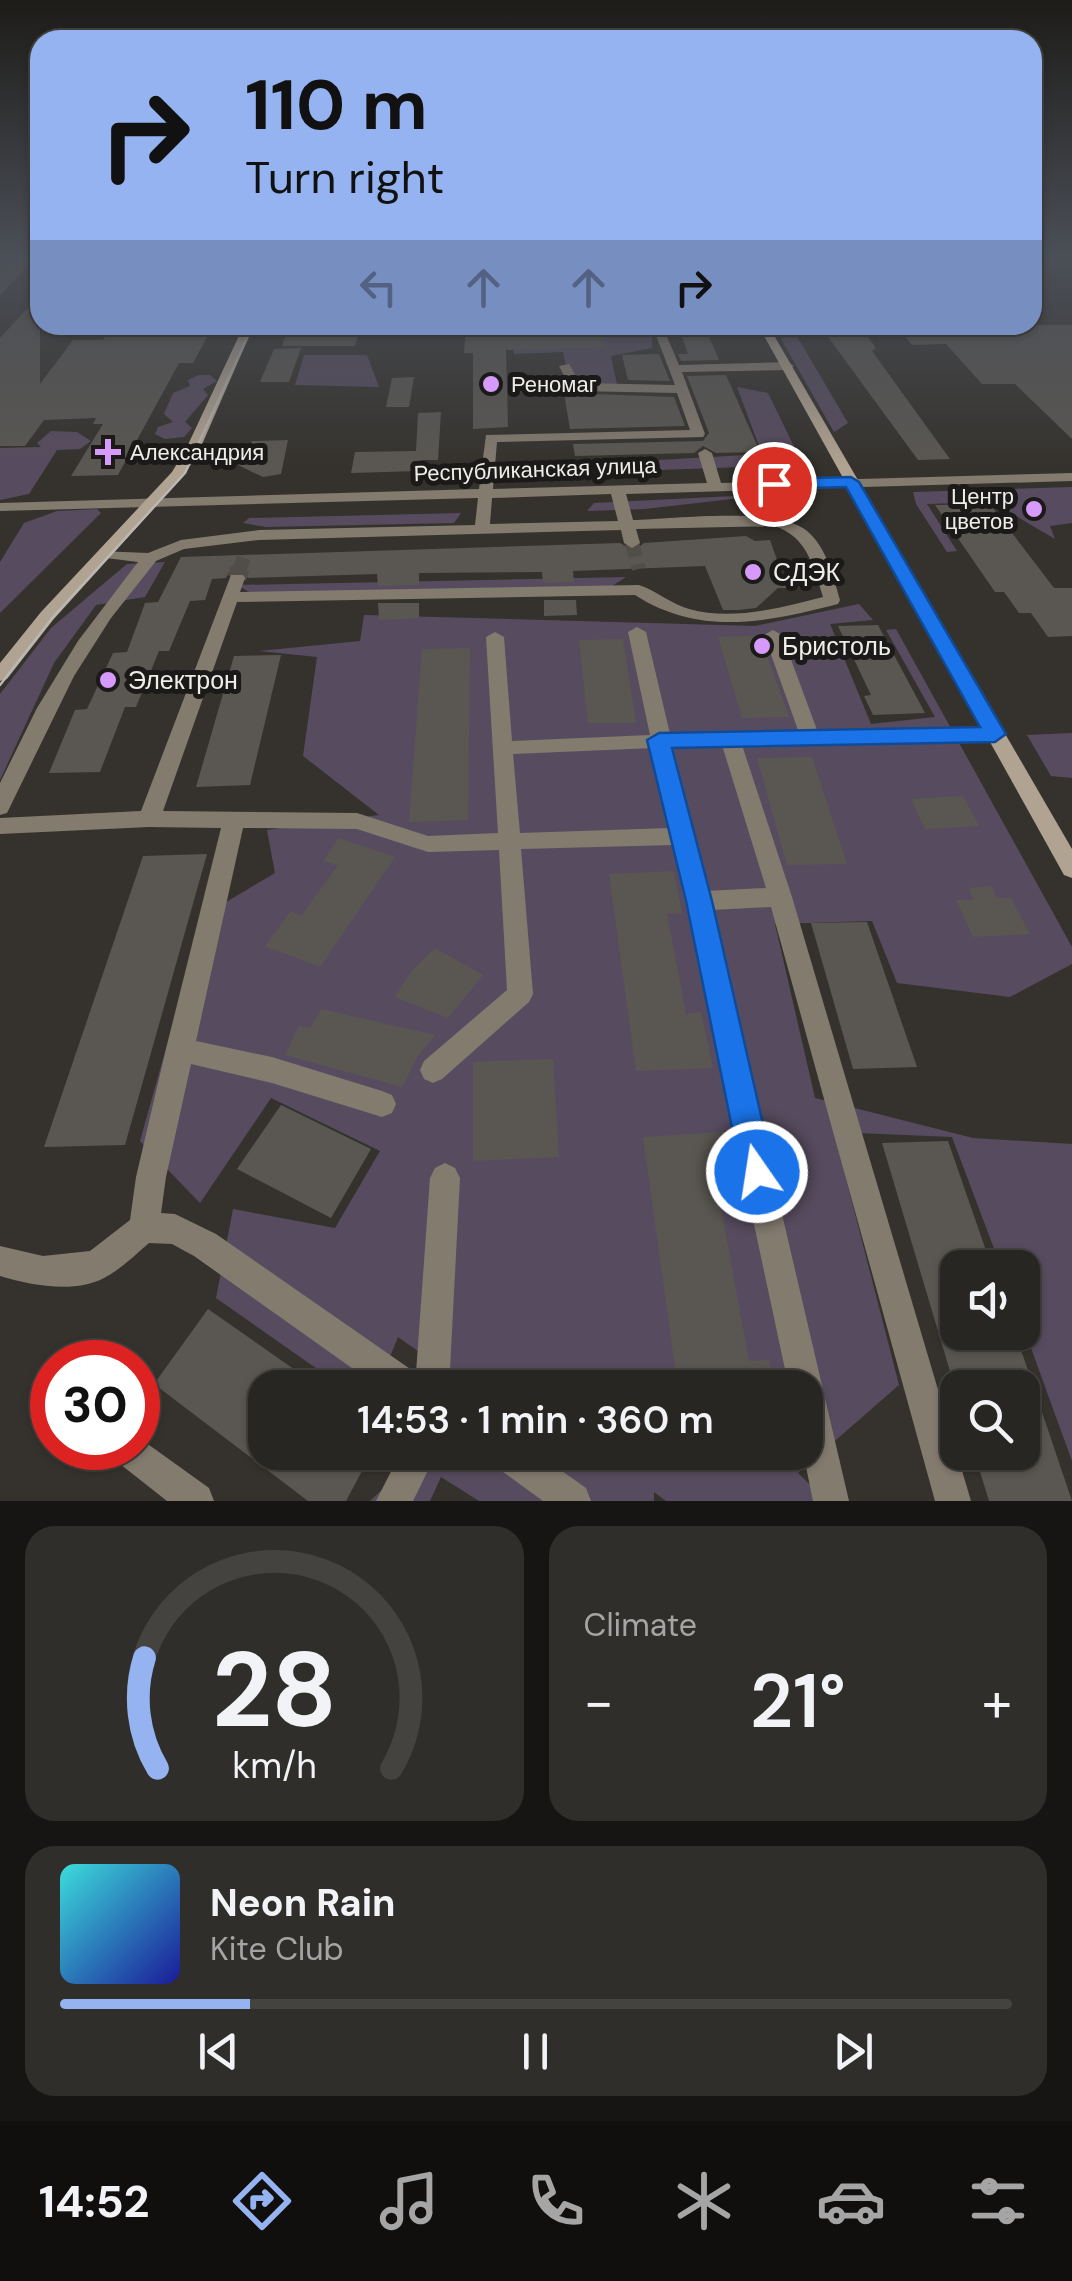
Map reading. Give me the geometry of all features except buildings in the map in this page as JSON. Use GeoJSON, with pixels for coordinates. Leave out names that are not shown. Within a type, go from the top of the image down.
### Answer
{"type":"FeatureCollection","features":[{"type":"Feature","properties":{"kind":"main road"},"geometry":{"type":"LineString","coordinates":[[0,675],[47,616],[156,500],[188,460],[244,335]]}},
{"type":"Feature","properties":{"kind":"main road"},"geometry":{"type":"LineString","coordinates":[[769,335],[1072,869]]}},
{"type":"Feature","properties":{"kind":"street"},"geometry":{"type":"LineString","coordinates":[[482,529],[491,438],[699,435],[661,335]]}},
{"type":"Feature","properties":{"kind":"street"},"geometry":{"type":"LineString","coordinates":[[565,366],[576,387],[682,389]]}},
{"type":"Feature","properties":{"kind":"street"},"geometry":{"type":"LineString","coordinates":[[675,369],[788,366]]}},
{"type":"Feature","properties":{"kind":"street"},"geometry":{"type":"LineString","coordinates":[[705,453],[716,486]]}},
{"type":"Feature","properties":{"kind":"street","name":"Республиканская улица"},"geometry":{"type":"LineString","coordinates":[[0,507],[1072,477]]}},
{"type":"Feature","properties":{"kind":"street"},"geometry":{"type":"LineString","coordinates":[[617,489],[630,524],[632,543]]}},
{"type":"Feature","properties":{"kind":"street"},"geometry":{"type":"LineString","coordinates":[[104,554],[150,558],[181,545],[251,536],[755,520],[791,524],[808,536],[832,600],[764,617],[723,620],[683,616],[657,604],[640,590],[234,587],[148,819]]}},
{"type":"Feature","properties":{"kind":"street"},"geometry":{"type":"LineString","coordinates":[[244,556],[251,536]]}},
{"type":"Feature","properties":{"kind":"street"},"geometry":{"type":"LineString","coordinates":[[0,807],[28,741],[87,639],[150,558]]}},
{"type":"Feature","properties":{"kind":"street"},"geometry":{"type":"LineString","coordinates":[[639,569],[640,590]]}},
{"type":"Feature","properties":{"kind":"street"},"geometry":{"type":"LineString","coordinates":[[637,632],[831,1501]]}},
{"type":"Feature","properties":{"kind":"street"},"geometry":{"type":"LineString","coordinates":[[773,635],[810,737]]}},
{"type":"Feature","properties":{"kind":"street"},"geometry":{"type":"LineString","coordinates":[[433,1070],[520,994],[495,637]]}},
{"type":"Feature","properties":{"kind":"street"},"geometry":{"type":"LineString","coordinates":[[501,748],[659,740],[995,734]]}},
{"type":"Feature","properties":{"kind":"street"},"geometry":{"type":"LineString","coordinates":[[730,738],[780,897],[953,1501]]}},
{"type":"Feature","properties":{"kind":"street"},"geometry":{"type":"LineString","coordinates":[[0,826],[148,819],[357,821],[428,844],[682,836]]}},
{"type":"Feature","properties":{"kind":"street"},"geometry":{"type":"LineString","coordinates":[[144,1228],[144,1208],[179,1049],[234,820]]}},
{"type":"Feature","properties":{"kind":"street"},"geometry":{"type":"LineString","coordinates":[[699,901],[780,897]]}},
{"type":"Feature","properties":{"kind":"street"},"geometry":{"type":"LineString","coordinates":[[179,1049],[272,1070],[382,1104]]}},
{"type":"Feature","properties":{"kind":"street"},"geometry":{"type":"LineString","coordinates":[[433,1370],[446,1178]]}},
{"type":"Feature","properties":{"kind":"street"},"geometry":{"type":"LineString","coordinates":[[0,1259],[43,1272],[96,1266],[144,1228],[175,1229],[383,1370]]}},
{"type":"Feature","properties":{"kind":"street"},"geometry":{"type":"LineString","coordinates":[[156,1470],[196,1501]]}},
{"type":"Feature","properties":{"kind":"street"},"geometry":{"type":"LineString","coordinates":[[394,1501],[410,1470]]}},
{"type":"Feature","properties":{"kind":"street"},"geometry":{"type":"LineString","coordinates":[[529,1470],[573,1501]]}},
{"type":"Feature","properties":{"kind":"shaded area"},"geometry":{"type":"Polygon","coordinates":[[[542,335],[652,335],[652,348],[611,356],[617,385],[570,388],[563,352],[514,354],[513,346],[542,335]]]}},
{"type":"Feature","properties":{"kind":"shaded area"},"geometry":{"type":"Polygon","coordinates":[[[796,335],[848,423],[834,432],[781,339],[796,335]]]}},
{"type":"Feature","properties":{"kind":"shaded area"},"geometry":{"type":"Polygon","coordinates":[[[304,355],[367,355],[379,387],[295,385],[304,355]]]}},
{"type":"Feature","properties":{"kind":"shaded area"},"geometry":{"type":"Polygon","coordinates":[[[210,375],[217,381],[203,389],[208,395],[185,422],[192,428],[184,437],[165,439],[155,434],[158,427],[173,422],[164,414],[173,393],[190,386],[188,380],[210,375]]]}},
{"type":"Feature","properties":{"kind":"shaded area"},"geometry":{"type":"Polygon","coordinates":[[[737,387],[768,393],[803,465],[631,471],[625,462],[762,454],[737,387]]]}},
{"type":"Feature","properties":{"kind":"shaded area"},"geometry":{"type":"Polygon","coordinates":[[[51,431],[77,432],[91,441],[80,449],[57,450],[29,494],[0,500],[0,448],[41,447],[37,443],[51,431]]]}},
{"type":"Feature","properties":{"kind":"shaded area"},"geometry":{"type":"Polygon","coordinates":[[[1072,487],[1072,523],[1050,526],[1055,539],[992,502],[927,504],[957,551],[947,552],[916,504],[913,492],[1072,487]]]}},
{"type":"Feature","properties":{"kind":"shaded area"},"geometry":{"type":"Polygon","coordinates":[[[775,494],[645,509],[587,511],[594,503],[775,494]]]}},
{"type":"Feature","properties":{"kind":"shaded area"},"geometry":{"type":"Polygon","coordinates":[[[97,509],[101,513],[0,613],[0,562],[24,523],[57,511],[97,509]]]}},
{"type":"Feature","properties":{"kind":"shaded area"},"geometry":{"type":"Polygon","coordinates":[[[461,513],[454,523],[266,527],[243,523],[249,518],[461,513]]]}},
{"type":"Feature","properties":{"kind":"shaded area"},"geometry":{"type":"Polygon","coordinates":[[[165,562],[145,597],[96,605],[54,663],[0,780],[0,694],[51,628],[127,564],[165,562]]]}},
{"type":"Feature","properties":{"kind":"shaded area"},"geometry":{"type":"Polygon","coordinates":[[[626,577],[612,586],[251,593],[237,585],[626,577]]]}},
{"type":"Feature","properties":{"kind":"shaded area"},"geometry":{"type":"Polygon","coordinates":[[[859,604],[873,620],[830,624],[871,724],[935,717],[886,630],[896,629],[1072,947],[1072,964],[1010,997],[897,983],[872,921],[775,924],[815,1098],[973,1138],[1072,1144],[1072,1461],[1032,1350],[1040,1350],[1040,1250],[995,1250],[952,1137],[834,1132],[899,1385],[823,1451],[823,1370],[445,1370],[398,1337],[385,1370],[319,1370],[216,1298],[233,1209],[335,1228],[380,1151],[271,1098],[200,1203],[140,1141],[203,916],[275,873],[267,830],[379,815],[303,756],[317,657],[259,651],[360,641],[364,615],[755,626],[859,604]]]}},
{"type":"Feature","properties":{"kind":"shaded area"},"geometry":{"type":"Polygon","coordinates":[[[1072,733],[1072,778],[1051,776],[1027,735],[1072,733]]]}},
{"type":"Feature","properties":{"kind":"shaded area"},"geometry":{"type":"Polygon","coordinates":[[[403,1470],[801,1470],[798,1473],[827,1501],[666,1501],[654,1492],[654,1501],[479,1501],[441,1477],[430,1501],[370,1501],[403,1470]]]}},
{"type":"Feature","properties":{"kind":"tunnel"},"geometry":{"type":"LineString","coordinates":[[632,543],[639,569]]}},
{"type":"Feature","properties":{"kind":"tunnel"},"geometry":{"type":"LineString","coordinates":[[240,570],[245,555]]}},
{"type":"Feature","properties":{"kind":"tunnel"},"geometry":{"type":"LineString","coordinates":[[237,578],[240,570]]}},
{"type":"Feature","properties":{"kind":"tram line"},"geometry":{"type":"LineString","coordinates":[[0,685],[53,617],[185,473],[248,335]]}},
{"type":"Feature","properties":{"kind":"place","name":"Реномаг"},"geometry":{"type":"Point","coordinates":[491,384]}},
{"type":"Feature","properties":{"kind":"place","name":"Александрия"},"geometry":{"type":"Point","coordinates":[108,452]}},
{"type":"Feature","properties":{"kind":"place","name":"Центр цветов"},"geometry":{"type":"Point","coordinates":[1034,509]}},
{"type":"Feature","properties":{"kind":"place","name":"СДЭК"},"geometry":{"type":"Point","coordinates":[753,572]}},
{"type":"Feature","properties":{"kind":"place","name":"Бристоль"},"geometry":{"type":"Point","coordinates":[762,646]}},
{"type":"Feature","properties":{"kind":"place","name":"Электрон"},"geometry":{"type":"Point","coordinates":[108,680]}},
{"type":"Feature","properties":{"kind":"route"},"geometry":{"type":"LineString","coordinates":[[757,1172],[699,901],[659,740],[995,734],[851,482],[774,484]]}}]}
